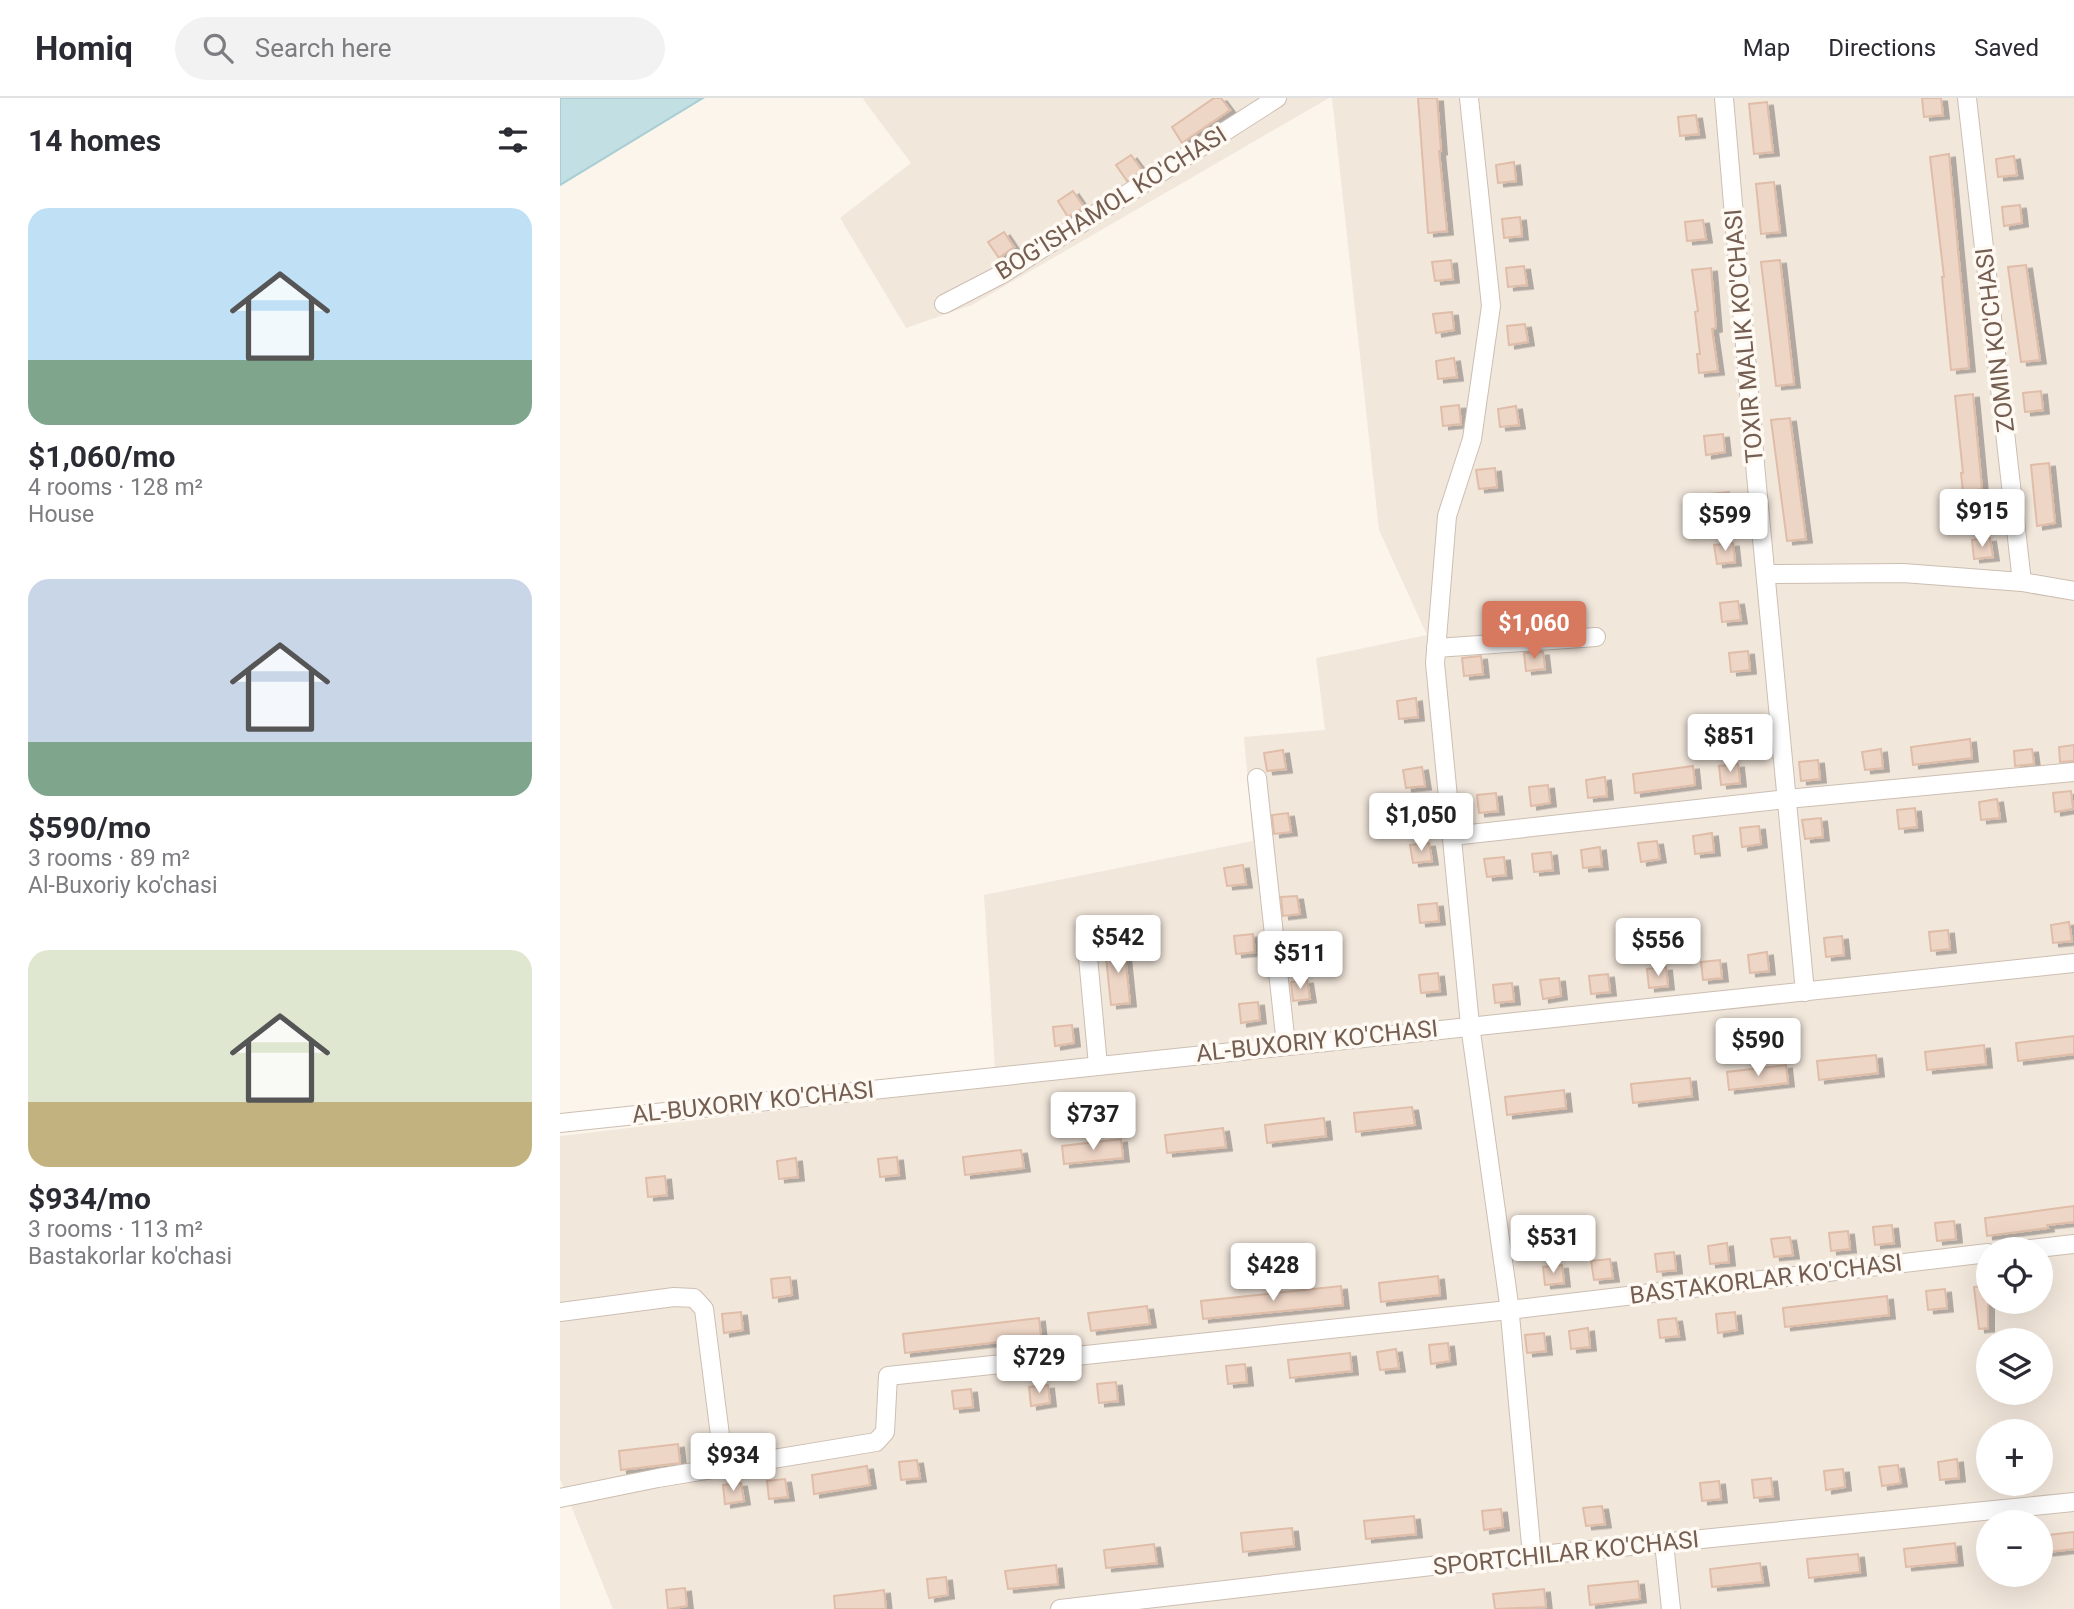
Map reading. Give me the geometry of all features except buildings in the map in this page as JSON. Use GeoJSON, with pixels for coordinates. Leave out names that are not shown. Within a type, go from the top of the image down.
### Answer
{"type":"FeatureCollection","features":[{"type":"Feature","properties":{"kind":"street","name":"BOG'ISHAMOL KO'CHASI"},"geometry":{"type":"LineString","coordinates":[[944,303],[1002,274],[1277,98]]}},
{"type":"Feature","properties":{"kind":"street"},"geometry":{"type":"LineString","coordinates":[[1469,98],[1491,306],[1472,439],[1447,516],[1435,663],[1470,1025],[1509,1310],[1532,1556]]}},
{"type":"Feature","properties":{"kind":"street","name":"TOXIR MALIK KO'CHASI"},"geometry":{"type":"LineString","coordinates":[[1724,98],[1805,992]]}},
{"type":"Feature","properties":{"kind":"street","name":"ZOMIN KO'CHASI"},"geometry":{"type":"LineString","coordinates":[[1967,98],[2022,582]]}},
{"type":"Feature","properties":{"kind":"street"},"geometry":{"type":"LineString","coordinates":[[1766,574],[1903,573],[2022,582],[2074,591]]}},
{"type":"Feature","properties":{"kind":"street"},"geometry":{"type":"LineString","coordinates":[[1436,648],[1596,637]]}},
{"type":"Feature","properties":{"kind":"street"},"geometry":{"type":"LineString","coordinates":[[1452,836],[1787,799],[2074,772]]}},
{"type":"Feature","properties":{"kind":"street"},"geometry":{"type":"LineString","coordinates":[[1257,779],[1286,1045]]}},
{"type":"Feature","properties":{"kind":"street"},"geometry":{"type":"LineString","coordinates":[[1085,925],[1098,1065]]}},
{"type":"Feature","properties":{"kind":"street","name":"AL-BUXORIY KO'CHASI"},"geometry":{"type":"LineString","coordinates":[[560,1122],[2074,962]]}},
{"type":"Feature","properties":{"kind":"street"},"geometry":{"type":"LineString","coordinates":[[2053,1246],[2074,1244]]}},
{"type":"Feature","properties":{"kind":"street","name":"BASTAKORLAR KO'CHASI"},"geometry":{"type":"LineString","coordinates":[[560,1498],[876,1442],[885,1432],[888,1377],[1509,1310],[1976,1254]]}},
{"type":"Feature","properties":{"kind":"street"},"geometry":{"type":"LineString","coordinates":[[560,1311],[674,1297],[694,1298],[704,1309],[724,1467]]}},
{"type":"Feature","properties":{"kind":"street","name":"SPORTCHILAR KO'CHASI"},"geometry":{"type":"LineString","coordinates":[[1060,1609],[1532,1556],[2074,1502]]}},
{"type":"Feature","properties":{"kind":"street"},"geometry":{"type":"LineString","coordinates":[[1664,1543],[1671,1609]]}},
{"type":"Feature","properties":{"kind":"shaded area"},"geometry":{"type":"Polygon","coordinates":[[[1329,98],[972,305],[906,328],[840,218],[911,163],[863,99],[1329,98]]]}},
{"type":"Feature","properties":{"kind":"shaded area"},"geometry":{"type":"Polygon","coordinates":[[[1332,98],[2074,98],[2074,1609],[613,1609],[560,1479],[560,1136],[996,1085],[984,895],[1253,841],[1244,737],[1325,730],[1316,658],[1427,635],[1379,530],[1332,98]]]}},
{"type":"Feature","properties":{"kind":"water"},"geometry":{"type":"Polygon","coordinates":[[[560,98],[703,98],[560,185],[560,98]]]}}]}
